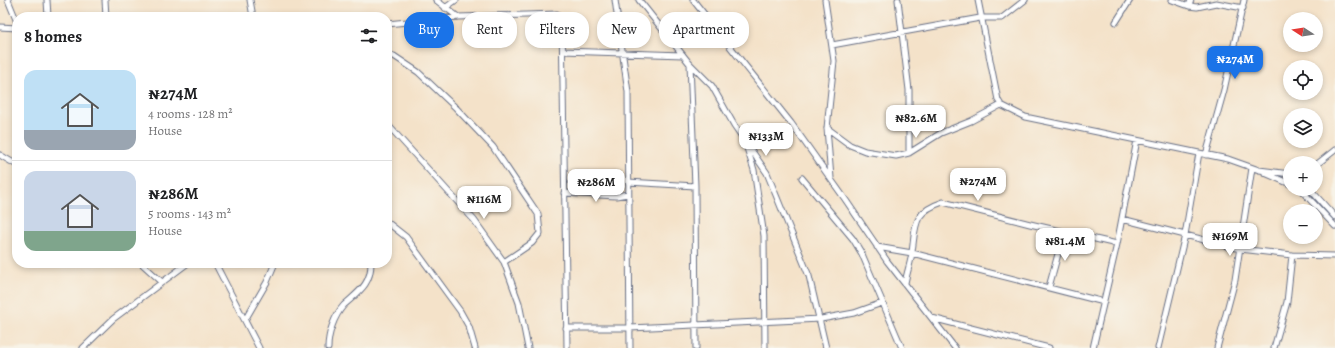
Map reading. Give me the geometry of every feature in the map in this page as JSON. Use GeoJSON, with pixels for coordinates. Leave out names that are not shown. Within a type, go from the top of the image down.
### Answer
{"type":"FeatureCollection","features":[{"type":"Feature","properties":{"kind":"street"},"geometry":{"type":"LineString","coordinates":[[8,0],[13,12]]}},
{"type":"Feature","properties":{"kind":"street"},"geometry":{"type":"LineString","coordinates":[[47,0],[48,12]]}},
{"type":"Feature","properties":{"kind":"street"},"geometry":{"type":"LineString","coordinates":[[105,0],[106,12]]}},
{"type":"Feature","properties":{"kind":"street"},"geometry":{"type":"LineString","coordinates":[[250,0],[252,12]]}},
{"type":"Feature","properties":{"kind":"street"},"geometry":{"type":"LineString","coordinates":[[436,0],[458,17]]}},
{"type":"Feature","properties":{"kind":"street"},"geometry":{"type":"LineString","coordinates":[[445,8],[456,0]]}},
{"type":"Feature","properties":{"kind":"street"},"geometry":{"type":"LineString","coordinates":[[615,0],[624,52],[628,92],[630,348]]}},
{"type":"Feature","properties":{"kind":"street"},"geometry":{"type":"LineString","coordinates":[[639,0],[690,64],[712,86],[744,140],[767,173],[809,276],[821,319],[826,348]]}},
{"type":"Feature","properties":{"kind":"street"},"geometry":{"type":"LineString","coordinates":[[693,0],[791,123],[831,179],[876,247],[905,282],[955,348]]}},
{"type":"Feature","properties":{"kind":"street"},"geometry":{"type":"LineString","coordinates":[[825,0],[834,68],[827,128],[831,179]]}},
{"type":"Feature","properties":{"kind":"street"},"geometry":{"type":"LineString","coordinates":[[898,0],[909,90],[909,153]]}},
{"type":"Feature","properties":{"kind":"street"},"geometry":{"type":"LineString","coordinates":[[978,0],[980,18],[998,100],[1001,105],[1025,117],[1228,159],[1259,170],[1283,181]]}},
{"type":"Feature","properties":{"kind":"street"},"geometry":{"type":"LineString","coordinates":[[832,45],[980,18],[1002,18],[1025,0]]}},
{"type":"Feature","properties":{"kind":"street"},"geometry":{"type":"LineString","coordinates":[[1116,22],[1130,0]]}},
{"type":"Feature","properties":{"kind":"street"},"geometry":{"type":"LineString","coordinates":[[1172,0],[1197,7],[1216,3],[1243,8]]}},
{"type":"Feature","properties":{"kind":"street"},"geometry":{"type":"LineString","coordinates":[[1189,6],[1191,0]]}},
{"type":"Feature","properties":{"kind":"street"},"geometry":{"type":"LineString","coordinates":[[1206,155],[1224,90],[1244,0]]}},
{"type":"Feature","properties":{"kind":"street"},"geometry":{"type":"LineString","coordinates":[[392,24],[458,17],[557,14],[562,19],[567,348]]}},
{"type":"Feature","properties":{"kind":"street"},"geometry":{"type":"LineString","coordinates":[[0,27],[12,28]]}},
{"type":"Feature","properties":{"kind":"street"},"geometry":{"type":"LineString","coordinates":[[563,50],[590,53],[624,52],[683,55]]}},
{"type":"Feature","properties":{"kind":"street"},"geometry":{"type":"LineString","coordinates":[[392,56],[418,72],[456,108],[493,147],[538,214],[540,233],[532,243],[504,262]]}},
{"type":"Feature","properties":{"kind":"street"},"geometry":{"type":"LineString","coordinates":[[690,64],[694,186],[696,348]]}},
{"type":"Feature","properties":{"kind":"street"},"geometry":{"type":"LineString","coordinates":[[827,128],[850,145],[865,151],[888,156],[909,153],[941,133],[970,121],[1001,105]]}},
{"type":"Feature","properties":{"kind":"street"},"geometry":{"type":"LineString","coordinates":[[392,130],[474,220],[504,262],[519,303],[528,348]]}},
{"type":"Feature","properties":{"kind":"street"},"geometry":{"type":"LineString","coordinates":[[744,140],[754,170],[764,236],[765,348]]}},
{"type":"Feature","properties":{"kind":"street"},"geometry":{"type":"LineString","coordinates":[[1093,348],[1117,244],[1137,140]]}},
{"type":"Feature","properties":{"kind":"street"},"geometry":{"type":"LineString","coordinates":[[1323,160],[1335,150]]}},
{"type":"Feature","properties":{"kind":"street"},"geometry":{"type":"LineString","coordinates":[[1158,348],[1185,235],[1199,154]]}},
{"type":"Feature","properties":{"kind":"street"},"geometry":{"type":"LineString","coordinates":[[0,155],[12,162]]}},
{"type":"Feature","properties":{"kind":"street"},"geometry":{"type":"LineString","coordinates":[[1217,348],[1235,280],[1252,168]]}},
{"type":"Feature","properties":{"kind":"street"},"geometry":{"type":"LineString","coordinates":[[1259,170],[1283,173]]}},
{"type":"Feature","properties":{"kind":"street"},"geometry":{"type":"LineString","coordinates":[[802,178],[853,239],[862,254],[902,348]]}},
{"type":"Feature","properties":{"kind":"street"},"geometry":{"type":"LineString","coordinates":[[628,182],[694,186]]}},
{"type":"Feature","properties":{"kind":"street"},"geometry":{"type":"LineString","coordinates":[[564,192],[616,196],[628,194]]}},
{"type":"Feature","properties":{"kind":"street"},"geometry":{"type":"LineString","coordinates":[[1307,196],[1335,226]]}},
{"type":"Feature","properties":{"kind":"street"},"geometry":{"type":"LineString","coordinates":[[1316,196],[1335,217]]}},
{"type":"Feature","properties":{"kind":"street"},"geometry":{"type":"LineString","coordinates":[[905,282],[912,253],[914,228],[918,217],[931,206],[944,202],[1117,244]]}},
{"type":"Feature","properties":{"kind":"street"},"geometry":{"type":"LineString","coordinates":[[1122,219],[1240,249],[1292,255],[1335,256]]}},
{"type":"Feature","properties":{"kind":"street"},"geometry":{"type":"LineString","coordinates":[[392,226],[406,237],[449,294],[468,327],[475,348]]}},
{"type":"Feature","properties":{"kind":"street"},"geometry":{"type":"LineString","coordinates":[[1050,287],[1064,232]]}},
{"type":"Feature","properties":{"kind":"street"},"geometry":{"type":"LineString","coordinates":[[876,247],[912,253],[1104,302]]}},
{"type":"Feature","properties":{"kind":"street"},"geometry":{"type":"LineString","coordinates":[[1274,348],[1287,302],[1292,255]]}},
{"type":"Feature","properties":{"kind":"street"},"geometry":{"type":"LineString","coordinates":[[147,268],[162,282]]}},
{"type":"Feature","properties":{"kind":"street"},"geometry":{"type":"LineString","coordinates":[[82,348],[113,319],[181,268]]}},
{"type":"Feature","properties":{"kind":"street"},"geometry":{"type":"LineString","coordinates":[[218,268],[246,320],[259,348]]}},
{"type":"Feature","properties":{"kind":"street"},"geometry":{"type":"LineString","coordinates":[[246,320],[273,268]]}},
{"type":"Feature","properties":{"kind":"street"},"geometry":{"type":"LineString","coordinates":[[328,348],[330,333],[335,320],[343,307],[362,291],[371,268]]}},
{"type":"Feature","properties":{"kind":"street"},"geometry":{"type":"LineString","coordinates":[[566,328],[630,328],[821,319],[854,313],[882,304]]}},
{"type":"Feature","properties":{"kind":"street"},"geometry":{"type":"LineString","coordinates":[[932,318],[1049,348]]}}]}
